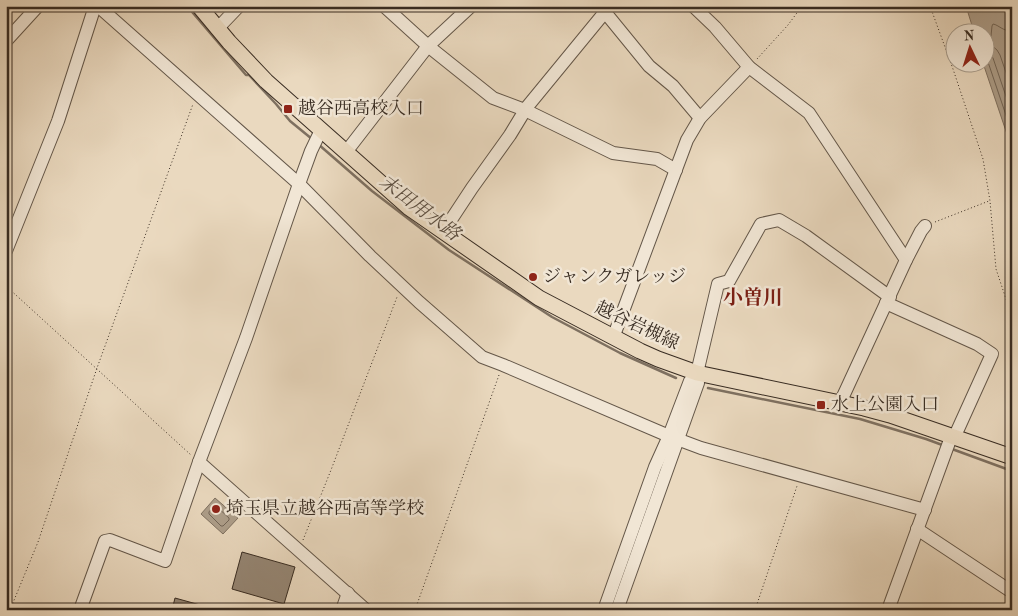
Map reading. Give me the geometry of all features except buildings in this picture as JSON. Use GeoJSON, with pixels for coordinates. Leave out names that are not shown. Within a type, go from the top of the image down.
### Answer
{"type":"FeatureCollection","features":[{"type":"Feature","properties":{"kind":"main road","name":"越谷岩槻線"},"geometry":{"type":"LineString","coordinates":[[199,6],[217,29],[317,138],[346,152],[408,208],[539,298],[658,359],[697,372],[840,402],[890,415],[950,443],[1012,457]]}},
{"type":"Feature","properties":{"kind":"street"},"geometry":{"type":"LineString","coordinates":[[6,41],[38,6]]}},
{"type":"Feature","properties":{"kind":"street"},"geometry":{"type":"LineString","coordinates":[[6,250],[58,121],[97,6],[299,184],[418,302],[482,357],[701,448],[925,510]]}},
{"type":"Feature","properties":{"kind":"street"},"geometry":{"type":"LineString","coordinates":[[217,29],[239,6]]}},
{"type":"Feature","properties":{"kind":"street"},"geometry":{"type":"LineString","coordinates":[[384,6],[428,46],[493,98],[525,110],[613,153],[657,159],[676,170]]}},
{"type":"Feature","properties":{"kind":"street"},"geometry":{"type":"LineString","coordinates":[[346,152],[428,46],[471,6]]}},
{"type":"Feature","properties":{"kind":"street"},"geometry":{"type":"LineString","coordinates":[[693,6],[715,27],[749,67],[809,113],[906,260]]}},
{"type":"Feature","properties":{"kind":"street"},"geometry":{"type":"LineString","coordinates":[[443,232],[525,110],[603,9],[649,66],[672,86],[700,118]]}},
{"type":"Feature","properties":{"kind":"street"},"geometry":{"type":"LineString","coordinates":[[614,338],[687,140],[700,118],[749,67]]}},
{"type":"Feature","properties":{"kind":"street"},"geometry":{"type":"LineString","coordinates":[[80,610],[105,541],[110,540],[165,561],[317,138]]}},
{"type":"Feature","properties":{"kind":"street"},"geometry":{"type":"LineString","coordinates":[[617,610],[674,438],[690,381],[697,372],[718,284],[729,282],[761,224],[779,220],[806,236],[888,300],[977,344],[992,354],[950,443],[888,610]]}},
{"type":"Feature","properties":{"kind":"street"},"geometry":{"type":"LineString","coordinates":[[840,402],[906,260],[925,226]]}},
{"type":"Feature","properties":{"kind":"street"},"geometry":{"type":"LineString","coordinates":[[604,610],[655,467],[674,438]]}},
{"type":"Feature","properties":{"kind":"street"},"geometry":{"type":"LineString","coordinates":[[199,462],[366,610]]}},
{"type":"Feature","properties":{"kind":"street"},"geometry":{"type":"LineString","coordinates":[[917,530],[1012,592]]}},
{"type":"Feature","properties":{"kind":"street"},"geometry":{"type":"LineString","coordinates":[[342,610],[348,593]]}},
{"type":"Feature","properties":{"kind":"path"},"geometry":{"type":"LineString","coordinates":[[749,67],[788,25],[802,6]]}},
{"type":"Feature","properties":{"kind":"path"},"geometry":{"type":"LineString","coordinates":[[930,6],[983,160],[990,200],[996,269],[1007,302],[1012,307]]}},
{"type":"Feature","properties":{"kind":"path"},"geometry":{"type":"LineString","coordinates":[[10,610],[38,542],[96,368],[197,94]]}},
{"type":"Feature","properties":{"kind":"path"},"geometry":{"type":"LineString","coordinates":[[925,226],[990,200]]}},
{"type":"Feature","properties":{"kind":"path"},"geometry":{"type":"LineString","coordinates":[[6,286],[199,462]]}},
{"type":"Feature","properties":{"kind":"path"},"geometry":{"type":"LineString","coordinates":[[298,550],[402,286]]}},
{"type":"Feature","properties":{"kind":"path"},"geometry":{"type":"LineString","coordinates":[[415,610],[503,365]]}},
{"type":"Feature","properties":{"kind":"path"},"geometry":{"type":"LineString","coordinates":[[755,610],[801,476]]}},
{"type":"Feature","properties":{"kind":"path"},"geometry":{"type":"LineString","coordinates":[[1008,610],[1012,604]]}},
{"type":"Feature","properties":{"kind":"water"},"geometry":{"type":"Polygon","coordinates":[[[966,6],[1008,6],[1012,22],[1012,149],[986,72],[996,72],[996,22],[971,22],[966,6]]]}},
{"type":"Feature","properties":{"kind":"water"},"geometry":{"type":"Polygon","coordinates":[[[215,498],[238,518],[223,534],[201,514],[215,498]]]}},
{"type":"Feature","properties":{"kind":"waterway","name":"末田用水路"},"geometry":{"type":"LineString","coordinates":[[187,6],[246,75],[249,75],[290,121],[312,139]]}},
{"type":"Feature","properties":{"kind":"waterway","name":"末田用水路"},"geometry":{"type":"LineString","coordinates":[[318,144],[372,191],[449,250],[552,317],[620,353],[676,378]]}},
{"type":"Feature","properties":{"kind":"waterway","name":"末田用水路"},"geometry":{"type":"LineString","coordinates":[[708,388],[860,419],[945,446]]}},
{"type":"Feature","properties":{"kind":"waterway","name":"末田用水路"},"geometry":{"type":"LineString","coordinates":[[952,449],[1012,471]]}},
{"type":"Feature","properties":{"kind":"place","name":"越谷西高校入口"},"geometry":{"type":"Point","coordinates":[288,109]}},
{"type":"Feature","properties":{"kind":"place","name":"ジャンクガレッジ"},"geometry":{"type":"Point","coordinates":[533,277]}},
{"type":"Feature","properties":{"kind":"place","name":"水上公園入口"},"geometry":{"type":"Point","coordinates":[821,405]}},
{"type":"Feature","properties":{"kind":"place","name":"埼玉県立越谷西高等学校"},"geometry":{"type":"Point","coordinates":[216,509]}},
{"type":"Feature","properties":{"kind":"district","name":"小曽川"},"geometry":{"type":"Point","coordinates":[753,299]}}]}
